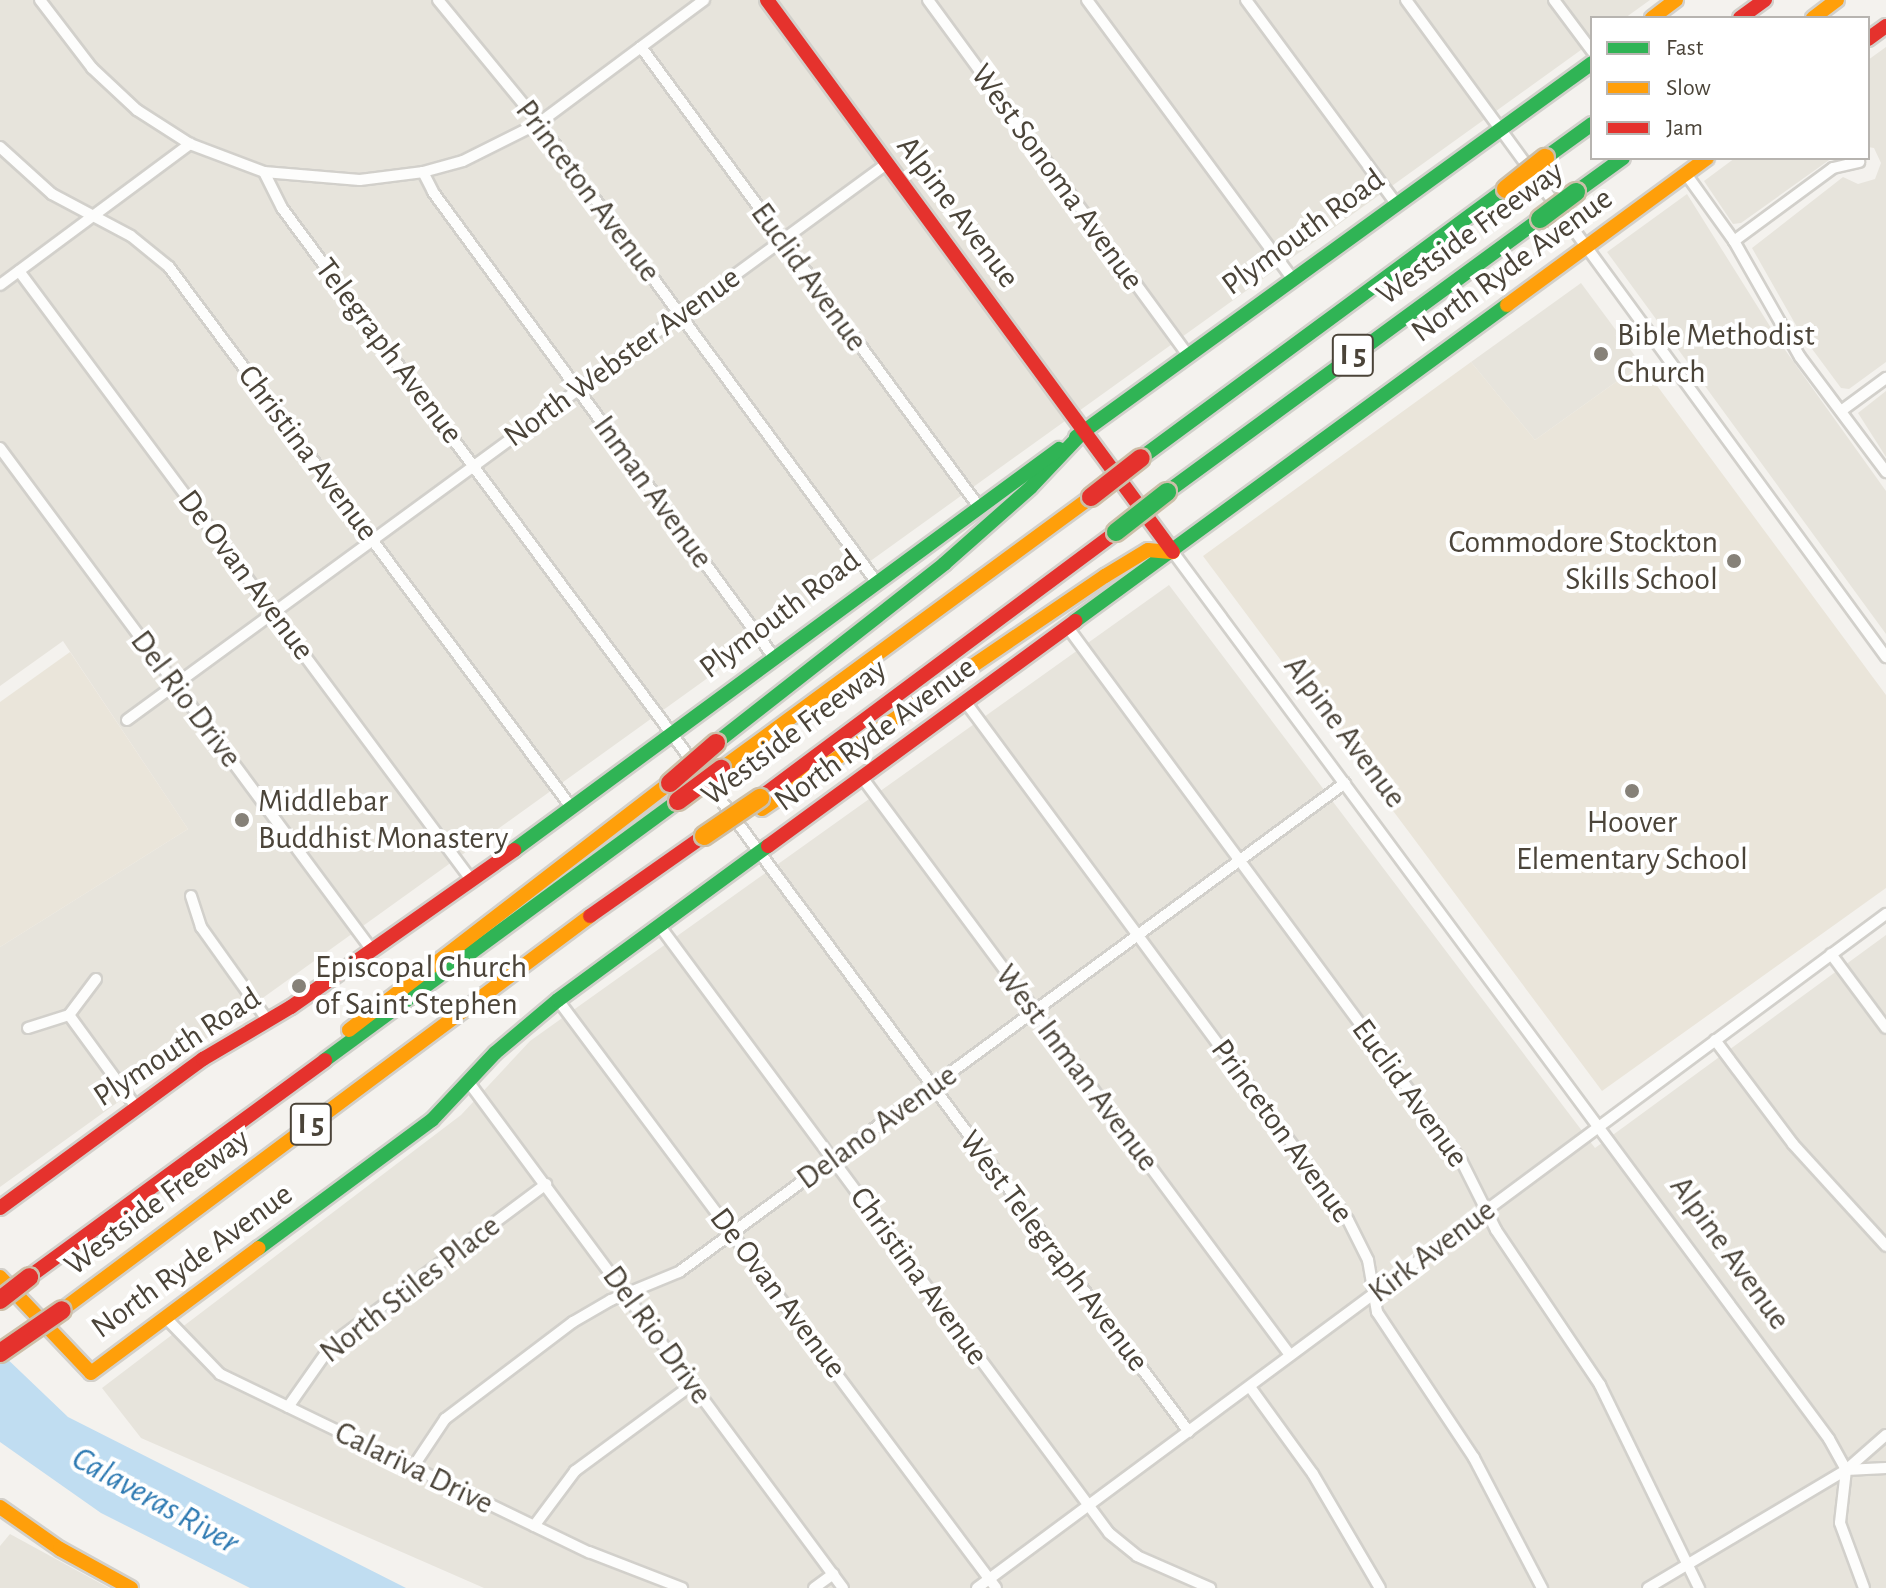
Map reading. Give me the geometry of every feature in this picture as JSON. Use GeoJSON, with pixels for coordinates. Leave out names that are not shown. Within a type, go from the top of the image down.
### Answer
{"type":"FeatureCollection","features":[{"type":"Feature","properties":{"kind":"main road","name":"Alpine Avenue"},"geometry":{"type":"LineString","coordinates":[[767,0],[885,165],[1173,552]]}},
{"type":"Feature","properties":{"kind":"main road"},"geometry":{"type":"LineString","coordinates":[[1655,16],[1676,0]]}},
{"type":"Feature","properties":{"kind":"main road"},"geometry":{"type":"LineString","coordinates":[[1743,16],[1765,0]]}},
{"type":"Feature","properties":{"kind":"main road"},"geometry":{"type":"LineString","coordinates":[[1816,16],[1837,0]]}},
{"type":"Feature","properties":{"kind":"main road","name":"Plymouth Road"},"geometry":{"type":"LineString","coordinates":[[0,1208],[136,1107],[472,881],[875,580],[1395,202],[1590,64]]}},
{"type":"Feature","properties":{"kind":"main road","name":"Westside Freeway"},"geometry":{"type":"LineString","coordinates":[[0,1300],[1590,125]]}},
{"type":"Feature","properties":{"kind":"main road","name":"Westside Freeway"},"geometry":{"type":"LineString","coordinates":[[0,1353],[62,1310],[559,938],[623,905],[707,840],[761,804],[1167,492],[1620,160]]}},
{"type":"Feature","properties":{"kind":"main road","name":"North Ryde Avenue"},"geometry":{"type":"LineString","coordinates":[[0,1277],[91,1373],[375,1164],[470,1084],[495,1053],[558,1000],[864,780],[1704,160]]}},
{"type":"Feature","properties":{"kind":"main road"},"geometry":{"type":"LineString","coordinates":[[190,1161],[424,968],[670,783],[716,743],[944,564],[1031,487],[1084,431]]}},
{"type":"Feature","properties":{"kind":"main road"},"geometry":{"type":"LineString","coordinates":[[761,804],[1105,576],[1148,550],[1173,552]]}},
{"type":"Feature","properties":{"kind":"main road"},"geometry":{"type":"LineString","coordinates":[[1,1510],[60,1549],[131,1588]]}},
{"type":"Feature","properties":{"kind":"street"},"geometry":{"type":"LineString","coordinates":[[40,0],[113,90],[190,144],[264,172],[360,180],[423,172],[490,149],[539,123],[704,0]]}},
{"type":"Feature","properties":{"kind":"street","name":"Princeton Avenue"},"geometry":{"type":"LineString","coordinates":[[438,0],[539,123],[875,580]]}},
{"type":"Feature","properties":{"kind":"street","name":"West Sonoma Avenue"},"geometry":{"type":"LineString","coordinates":[[928,0],[1187,354]]}},
{"type":"Feature","properties":{"kind":"street"},"geometry":{"type":"LineString","coordinates":[[1087,0],[1292,278]]}},
{"type":"Feature","properties":{"kind":"street"},"geometry":{"type":"LineString","coordinates":[[1246,0],[1395,202]]}},
{"type":"Feature","properties":{"kind":"street"},"geometry":{"type":"LineString","coordinates":[[1406,0],[1886,657]]}},
{"type":"Feature","properties":{"kind":"street"},"geometry":{"type":"LineString","coordinates":[[1554,0],[1590,48]]}},
{"type":"Feature","properties":{"kind":"street","name":"Euclid Avenue"},"geometry":{"type":"LineString","coordinates":[[641,47],[979,507]]}},
{"type":"Feature","properties":{"kind":"street"},"geometry":{"type":"LineString","coordinates":[[0,285],[190,144]]}},
{"type":"Feature","properties":{"kind":"street","name":"Christina Avenue"},"geometry":{"type":"LineString","coordinates":[[0,147],[52,194],[131,236],[169,267],[571,807]]}},
{"type":"Feature","properties":{"kind":"street"},"geometry":{"type":"LineString","coordinates":[[1734,241],[1833,168],[1859,162]]}},
{"type":"Feature","properties":{"kind":"street","name":"North Webster Avenue"},"geometry":{"type":"LineString","coordinates":[[127,720],[885,165]]}},
{"type":"Feature","properties":{"kind":"street","name":"Telegraph Avenue"},"geometry":{"type":"LineString","coordinates":[[264,172],[282,208],[690,761]]}},
{"type":"Feature","properties":{"kind":"street","name":"Inman Avenue"},"geometry":{"type":"LineString","coordinates":[[423,172],[773,656]]}},
{"type":"Feature","properties":{"kind":"street"},"geometry":{"type":"LineString","coordinates":[[1686,174],[1734,241],[1800,357],[1886,472]]}},
{"type":"Feature","properties":{"kind":"street","name":"De Ovan Avenue"},"geometry":{"type":"LineString","coordinates":[[19,271],[472,881]]}},
{"type":"Feature","properties":{"kind":"street"},"geometry":{"type":"LineString","coordinates":[[1841,411],[1886,378]]}},
{"type":"Feature","properties":{"kind":"street","name":"Del Rio Drive"},"geometry":{"type":"LineString","coordinates":[[0,448],[372,950]]}},
{"type":"Feature","properties":{"kind":"street","name":"Alpine Avenue"},"geometry":{"type":"LineString","coordinates":[[1173,552],[1829,1439],[1846,1470]]}},
{"type":"Feature","properties":{"kind":"street","name":"Euclid Avenue"},"geometry":{"type":"LineString","coordinates":[[1069,629],[1462,1162],[1487,1210],[1600,1385],[1699,1588]]}},
{"type":"Feature","properties":{"kind":"street","name":"Princeton Avenue"},"geometry":{"type":"LineString","coordinates":[[967,704],[1348,1220],[1368,1260],[1377,1312],[1481,1470],[1542,1588]]}},
{"type":"Feature","properties":{"kind":"street","name":"West Telegraph Avenue"},"geometry":{"type":"LineString","coordinates":[[690,761],[1189,1432]]}},
{"type":"Feature","properties":{"kind":"street","name":"West Inman Avenue"},"geometry":{"type":"LineString","coordinates":[[864,780],[1290,1355]]}},
{"type":"Feature","properties":{"kind":"street","name":"Delano Avenue"},"geometry":{"type":"LineString","coordinates":[[413,1467],[454,1411],[573,1322],[679,1272],[1345,783]]}},
{"type":"Feature","properties":{"kind":"street"},"geometry":{"type":"LineString","coordinates":[[191,896],[201,927],[268,1021]]}},
{"type":"Feature","properties":{"kind":"street","name":"Kirk Avenue"},"geometry":{"type":"LineString","coordinates":[[977,1588],[992,1583],[1088,1506],[1886,914]]}},
{"type":"Feature","properties":{"kind":"street","name":"Christina Avenue"},"geometry":{"type":"LineString","coordinates":[[659,925],[1088,1506],[1127,1550],[1210,1588]]}},
{"type":"Feature","properties":{"kind":"street"},"geometry":{"type":"LineString","coordinates":[[1831,954],[1886,1028]]}},
{"type":"Feature","properties":{"kind":"street"},"geometry":{"type":"LineString","coordinates":[[28,1028],[69,1015],[96,979]]}},
{"type":"Feature","properties":{"kind":"street","name":"De Ovan Avenue"},"geometry":{"type":"LineString","coordinates":[[558,1000],[992,1583]]}},
{"type":"Feature","properties":{"kind":"street"},"geometry":{"type":"LineString","coordinates":[[69,1015],[136,1107]]}},
{"type":"Feature","properties":{"kind":"street"},"geometry":{"type":"LineString","coordinates":[[1715,1040],[1793,1144],[1886,1246]]}},
{"type":"Feature","properties":{"kind":"street","name":"Del Rio Drive"},"geometry":{"type":"LineString","coordinates":[[470,1084],[843,1588]]}},
{"type":"Feature","properties":{"kind":"street","name":"North Stiles Place"},"geometry":{"type":"LineString","coordinates":[[288,1407],[333,1343],[546,1184]]}},
{"type":"Feature","properties":{"kind":"street","name":"Calariva Drive"},"geometry":{"type":"LineString","coordinates":[[166,1318],[220,1374],[534,1526],[682,1588]]}},
{"type":"Feature","properties":{"kind":"street"},"geometry":{"type":"LineString","coordinates":[[534,1526],[575,1471],[693,1384]]}},
{"type":"Feature","properties":{"kind":"street"},"geometry":{"type":"LineString","coordinates":[[1250,1387],[1319,1485],[1380,1588]]}},
{"type":"Feature","properties":{"kind":"street"},"geometry":{"type":"LineString","coordinates":[[1648,1588],[1846,1470],[1886,1435]]}},
{"type":"Feature","properties":{"kind":"street"},"geometry":{"type":"LineString","coordinates":[[1846,1470],[1886,1468]]}},
{"type":"Feature","properties":{"kind":"street"},"geometry":{"type":"LineString","coordinates":[[1846,1470],[1840,1523],[1864,1588]]}},
{"type":"Feature","properties":{"kind":"street"},"geometry":{"type":"LineString","coordinates":[[814,1588],[833,1574]]}},
{"type":"Feature","properties":{"kind":"shaded area"},"geometry":{"type":"Polygon","coordinates":[[[0,0],[1650,0],[1628,16],[1590,16],[1590,43],[0,1187],[0,947],[188,829],[63,641],[0,686],[0,0]]]}},
{"type":"Feature","properties":{"kind":"shaded area"},"geometry":{"type":"Polygon","coordinates":[[[1886,47],[1886,362],[1849,389],[1841,388],[1801,334],[1752,248],[1843,177],[1858,184],[1875,179],[1881,163],[1874,148],[1870,147],[1870,59],[1886,47]]]}},
{"type":"Feature","properties":{"kind":"shaded area"},"geometry":{"type":"Polygon","coordinates":[[[1732,160],[1829,160],[1741,223],[1733,224],[1704,181],[1732,160]]]}},
{"type":"Feature","properties":{"kind":"shaded area"},"geometry":{"type":"Polygon","coordinates":[[[1687,194],[1783,347],[1886,491],[1886,634],[1607,252],[1687,194]]]}},
{"type":"Feature","properties":{"kind":"shaded area"},"geometry":{"type":"Polygon","coordinates":[[[1581,283],[1641,364],[1535,440],[1471,362],[1581,283]]]}},
{"type":"Feature","properties":{"kind":"shaded area","name":"Hoover Elementary School"},"geometry":{"type":"Polygon","coordinates":[[[1471,362],[1535,440],[1641,364],[1886,695],[1886,888],[1602,1091],[1203,556],[1471,362]]]}},
{"type":"Feature","properties":{"kind":"shaded area"},"geometry":{"type":"Polygon","coordinates":[[[1886,391],[1886,457],[1858,413],[1886,391]]]}},
{"type":"Feature","properties":{"kind":"shaded area"},"geometry":{"type":"Polygon","coordinates":[[[1169,585],[1595,1148],[1886,935],[1886,1588],[484,1588],[141,1438],[102,1388],[461,1115],[530,1041],[1169,585]]]}},
{"type":"Feature","properties":{"kind":"shaded area"},"geometry":{"type":"Polygon","coordinates":[[[70,652],[188,829],[0,947],[0,702],[70,652]]]}},
{"type":"Feature","properties":{"kind":"shaded area"},"geometry":{"type":"Polygon","coordinates":[[[10,1534],[109,1588],[0,1588],[0,1546],[10,1534]]]}},
{"type":"Feature","properties":{"kind":"water","name":"Calaveras River"},"geometry":{"type":"Polygon","coordinates":[[[0,1352],[68,1417],[406,1588],[250,1588],[101,1513],[0,1442],[0,1352]]]}},
{"type":"Feature","properties":{"kind":"traffic: fast"},"geometry":{"type":"LineString","coordinates":[[1076,437],[1590,64]]}},
{"type":"Feature","properties":{"kind":"traffic: fast"},"geometry":{"type":"LineString","coordinates":[[1545,158],[1590,125]]}},
{"type":"Feature","properties":{"kind":"traffic: fast"},"geometry":{"type":"LineString","coordinates":[[1576,192],[1620,160]]}},
{"type":"Feature","properties":{"kind":"traffic: fast"},"geometry":{"type":"LineString","coordinates":[[1141,458],[1506,189]]}},
{"type":"Feature","properties":{"kind":"traffic: fast"},"geometry":{"type":"LineString","coordinates":[[1540,219],[1576,192]]}},
{"type":"Feature","properties":{"kind":"traffic: fast"},"geometry":{"type":"LineString","coordinates":[[1167,492],[1540,219]]}},
{"type":"Feature","properties":{"kind":"traffic: fast"},"geometry":{"type":"LineString","coordinates":[[1075,621],[1507,305]]}},
{"type":"Feature","properties":{"kind":"traffic: fast"},"geometry":{"type":"LineString","coordinates":[[716,743],[944,564],[1031,487],[1084,431]]}},
{"type":"Feature","properties":{"kind":"traffic: fast"},"geometry":{"type":"LineString","coordinates":[[514,850],[1059,449]]}},
{"type":"Feature","properties":{"kind":"traffic: fast"},"geometry":{"type":"LineString","coordinates":[[1116,532],[1167,492]]}},
{"type":"Feature","properties":{"kind":"traffic: fast"},"geometry":{"type":"LineString","coordinates":[[325,1060],[678,801]]}},
{"type":"Feature","properties":{"kind":"traffic: fast"},"geometry":{"type":"LineString","coordinates":[[259,1248],[432,1120],[495,1053],[558,1000],[768,846]]}},
{"type":"Feature","properties":{"kind":"traffic: slow"},"geometry":{"type":"LineString","coordinates":[[1655,16],[1676,0]]}},
{"type":"Feature","properties":{"kind":"traffic: slow"},"geometry":{"type":"LineString","coordinates":[[1816,16],[1837,0]]}},
{"type":"Feature","properties":{"kind":"traffic: slow"},"geometry":{"type":"LineString","coordinates":[[1506,189],[1545,158]]}},
{"type":"Feature","properties":{"kind":"traffic: slow"},"geometry":{"type":"LineString","coordinates":[[1507,305],[1704,160]]}},
{"type":"Feature","properties":{"kind":"traffic: slow"},"geometry":{"type":"LineString","coordinates":[[721,769],[1091,497]]}},
{"type":"Feature","properties":{"kind":"traffic: slow"},"geometry":{"type":"LineString","coordinates":[[762,809],[1105,576],[1148,550],[1173,552]]}},
{"type":"Feature","properties":{"kind":"traffic: slow"},"geometry":{"type":"LineString","coordinates":[[349,1030],[670,783]]}},
{"type":"Feature","properties":{"kind":"traffic: slow"},"geometry":{"type":"LineString","coordinates":[[704,836],[760,798]]}},
{"type":"Feature","properties":{"kind":"traffic: slow"},"geometry":{"type":"LineString","coordinates":[[62,1310],[590,916]]}},
{"type":"Feature","properties":{"kind":"traffic: slow"},"geometry":{"type":"LineString","coordinates":[[0,1277],[91,1373],[259,1248]]}},
{"type":"Feature","properties":{"kind":"traffic: slow"},"geometry":{"type":"LineString","coordinates":[[0,1507],[60,1549],[131,1588]]}},
{"type":"Feature","properties":{"kind":"traffic: jam"},"geometry":{"type":"LineString","coordinates":[[767,0],[1173,552]]}},
{"type":"Feature","properties":{"kind":"traffic: jam"},"geometry":{"type":"LineString","coordinates":[[1743,16],[1765,0]]}},
{"type":"Feature","properties":{"kind":"traffic: jam"},"geometry":{"type":"LineString","coordinates":[[1870,38],[1886,26]]}},
{"type":"Feature","properties":{"kind":"traffic: jam"},"geometry":{"type":"LineString","coordinates":[[1091,497],[1141,458]]}},
{"type":"Feature","properties":{"kind":"traffic: jam"},"geometry":{"type":"LineString","coordinates":[[762,796],[1116,532]]}},
{"type":"Feature","properties":{"kind":"traffic: jam"},"geometry":{"type":"LineString","coordinates":[[768,846],[1075,621]]}},
{"type":"Feature","properties":{"kind":"traffic: jam"},"geometry":{"type":"LineString","coordinates":[[670,783],[716,743]]}},
{"type":"Feature","properties":{"kind":"traffic: jam"},"geometry":{"type":"LineString","coordinates":[[678,801],[721,769]]}},
{"type":"Feature","properties":{"kind":"traffic: jam"},"geometry":{"type":"LineString","coordinates":[[590,916],[704,836]]}},
{"type":"Feature","properties":{"kind":"traffic: jam"},"geometry":{"type":"LineString","coordinates":[[0,1208],[203,1059],[291,1007],[514,850]]}},
{"type":"Feature","properties":{"kind":"traffic: jam"},"geometry":{"type":"LineString","coordinates":[[29,1277],[325,1060]]}},
{"type":"Feature","properties":{"kind":"traffic: jam"},"geometry":{"type":"LineString","coordinates":[[0,1300],[29,1277]]}},
{"type":"Feature","properties":{"kind":"traffic: jam"},"geometry":{"type":"LineString","coordinates":[[0,1353],[62,1310]]}},
{"type":"Feature","properties":{"kind":"place","name":"Bible Methodist Church"},"geometry":{"type":"Point","coordinates":[1601,354]}},
{"type":"Feature","properties":{"kind":"place","name":"Commodore Stockton Skills School"},"geometry":{"type":"Point","coordinates":[1734,561]}},
{"type":"Feature","properties":{"kind":"place","name":"Hoover Elementary School"},"geometry":{"type":"Point","coordinates":[1632,791]}},
{"type":"Feature","properties":{"kind":"place","name":"Middlebar Buddhist Monastery"},"geometry":{"type":"Point","coordinates":[242,820]}},
{"type":"Feature","properties":{"kind":"place","name":"Episcopal Church of Saint Stephen"},"geometry":{"type":"Point","coordinates":[299,986]}}]}
